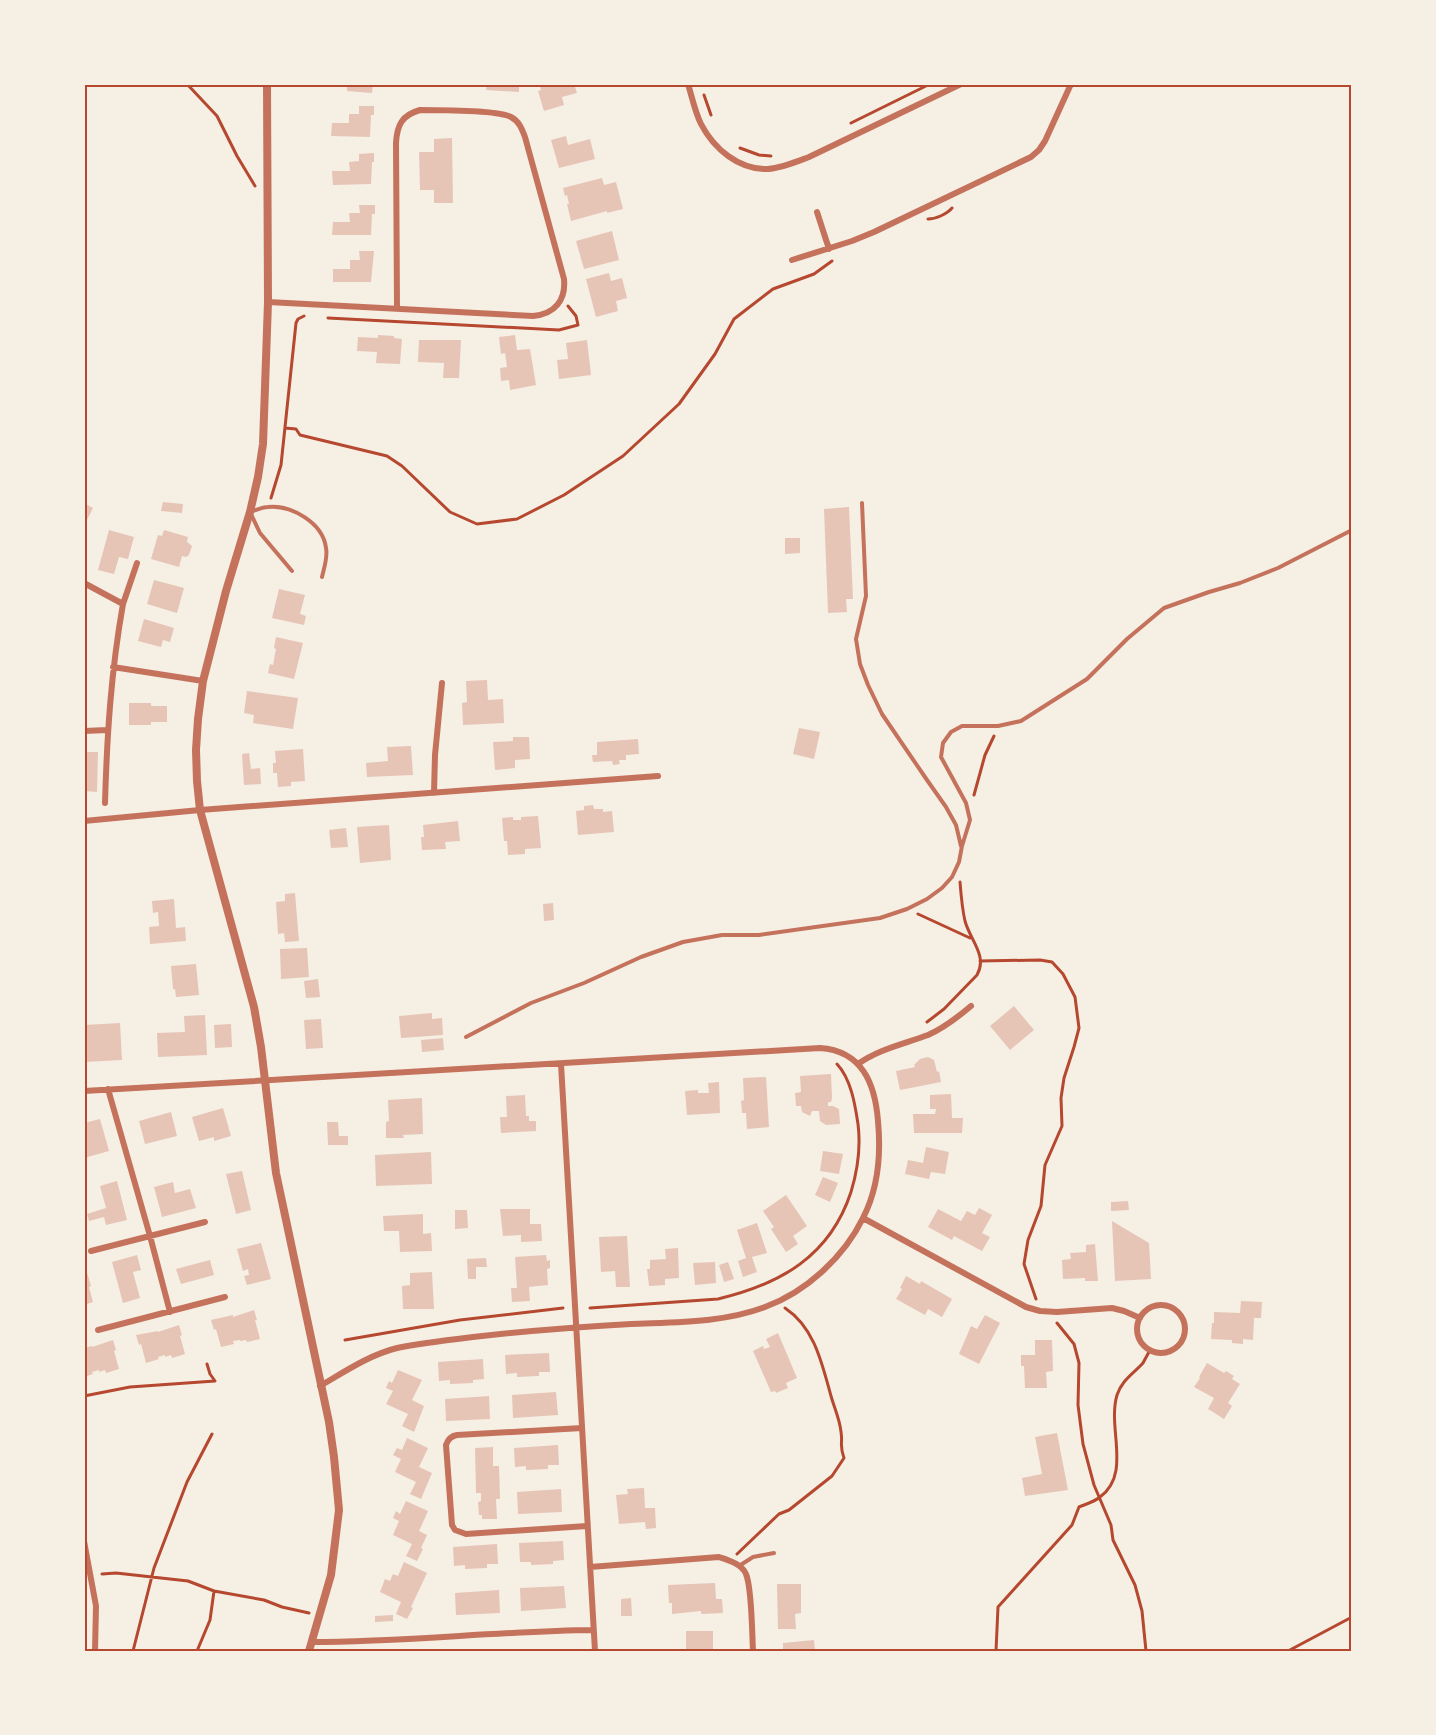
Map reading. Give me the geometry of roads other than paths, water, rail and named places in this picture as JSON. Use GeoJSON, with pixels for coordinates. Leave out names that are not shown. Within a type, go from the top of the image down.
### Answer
{"type":"FeatureCollection","features":[{"type":"Feature","properties":{"kind":"street"},"geometry":{"type":"LineString","coordinates":[[267,84],[268,302],[263,444],[250,512],[226,591],[203,681],[196,750],[201,810],[254,1007],[276,1173],[329,1422],[334,1457],[339,1510],[331,1575],[310,1647],[356,1642],[555,1630],[593,1630]]}},
{"type":"Feature","properties":{"kind":"street"},"geometry":{"type":"LineString","coordinates":[[688,84],[700,122],[710,140],[726,155],[747,166],[767,169],[787,166],[809,157],[961,84]]}},
{"type":"Feature","properties":{"kind":"street"},"geometry":{"type":"LineString","coordinates":[[792,260],[874,232],[1031,157],[1045,141],[1070,91],[1071,84]]}},
{"type":"Feature","properties":{"kind":"street"},"geometry":{"type":"LineString","coordinates":[[268,302],[533,316],[551,312],[562,297],[565,288],[564,279],[525,137],[517,121],[504,114],[420,110],[411,113],[399,125],[396,132],[397,308]]}},
{"type":"Feature","properties":{"kind":"street"},"geometry":{"type":"LineString","coordinates":[[817,212],[829,249]]}},
{"type":"Feature","properties":{"kind":"street"},"geometry":{"type":"LineString","coordinates":[[105,803],[107,730],[113,667],[123,604],[137,563]]}},
{"type":"Feature","properties":{"kind":"street"},"geometry":{"type":"LineString","coordinates":[[84,583],[123,604]]}},
{"type":"Feature","properties":{"kind":"street"},"geometry":{"type":"LineString","coordinates":[[113,667],[203,681]]}},
{"type":"Feature","properties":{"kind":"street"},"geometry":{"type":"LineString","coordinates":[[434,793],[442,683]]}},
{"type":"Feature","properties":{"kind":"street"},"geometry":{"type":"LineString","coordinates":[[84,731],[107,730]]}},
{"type":"Feature","properties":{"kind":"street"},"geometry":{"type":"LineString","coordinates":[[84,821],[201,810],[658,776]]}},
{"type":"Feature","properties":{"kind":"street"},"geometry":{"type":"LineString","coordinates":[[858,1064],[881,1051],[929,1034],[946,1025],[971,1006]]}},
{"type":"Feature","properties":{"kind":"street"},"geometry":{"type":"LineString","coordinates":[[84,1091],[820,1048],[832,1049],[845,1054],[866,1074],[872,1086],[878,1118],[879,1159],[874,1186],[863,1218],[829,1265],[801,1288],[776,1303],[748,1313],[727,1317],[577,1327],[476,1337],[396,1349],[363,1361],[320,1386]]}},
{"type":"Feature","properties":{"kind":"street"},"geometry":{"type":"LineString","coordinates":[[561,1064],[595,1651]]}},
{"type":"Feature","properties":{"kind":"street"},"geometry":{"type":"LineString","coordinates":[[108,1089],[170,1312]]}},
{"type":"Feature","properties":{"kind":"street"},"geometry":{"type":"LineString","coordinates":[[863,1218],[1026,1307],[1057,1312],[1112,1308],[1140,1318]]}},
{"type":"Feature","properties":{"kind":"street"},"geometry":{"type":"LineString","coordinates":[[91,1251],[205,1222]]}},
{"type":"Feature","properties":{"kind":"street"},"geometry":{"type":"LineString","coordinates":[[98,1330],[225,1297]]}},
{"type":"Feature","properties":{"kind":"street"},"geometry":{"type":"LineString","coordinates":[[1160,1305],[1176,1310],[1185,1324],[1182,1340],[1172,1351],[1157,1353],[1150,1350],[1144,1346],[1137,1333],[1140,1318],[1145,1311],[1160,1305]]}},
{"type":"Feature","properties":{"kind":"street"},"geometry":{"type":"LineString","coordinates":[[582,1428],[457,1435],[447,1440],[446,1445],[452,1526],[455,1530],[466,1534],[587,1526]]}},
{"type":"Feature","properties":{"kind":"street"},"geometry":{"type":"LineString","coordinates":[[84,1546],[96,1606],[95,1651]]}},
{"type":"Feature","properties":{"kind":"street"},"geometry":{"type":"LineString","coordinates":[[590,1567],[719,1557],[730,1560],[746,1573],[749,1585],[753,1651]]}},
{"type":"Feature","properties":{"kind":"lane"},"geometry":{"type":"LineString","coordinates":[[862,503],[866,596],[856,639],[860,664],[882,714],[946,807],[956,825],[962,846]]}},
{"type":"Feature","properties":{"kind":"lane"},"geometry":{"type":"LineString","coordinates":[[292,571],[260,532],[250,512],[268,507],[286,508],[311,522],[325,541],[327,550],[322,576]]}},
{"type":"Feature","properties":{"kind":"lane"},"geometry":{"type":"LineString","coordinates":[[466,1037],[531,1003],[683,942],[722,935],[759,935],[879,918],[907,909],[927,899],[942,888],[952,876],[959,862],[970,820],[966,803],[940,757],[943,743],[951,732],[962,726],[998,726],[1022,721],[1087,679],[1127,639],[1164,608],[1278,568],[1352,530]]}},
{"type":"Feature","properties":{"kind":"lane"},"geometry":{"type":"LineString","coordinates":[[739,1566],[753,1557],[774,1553]]}}]}
